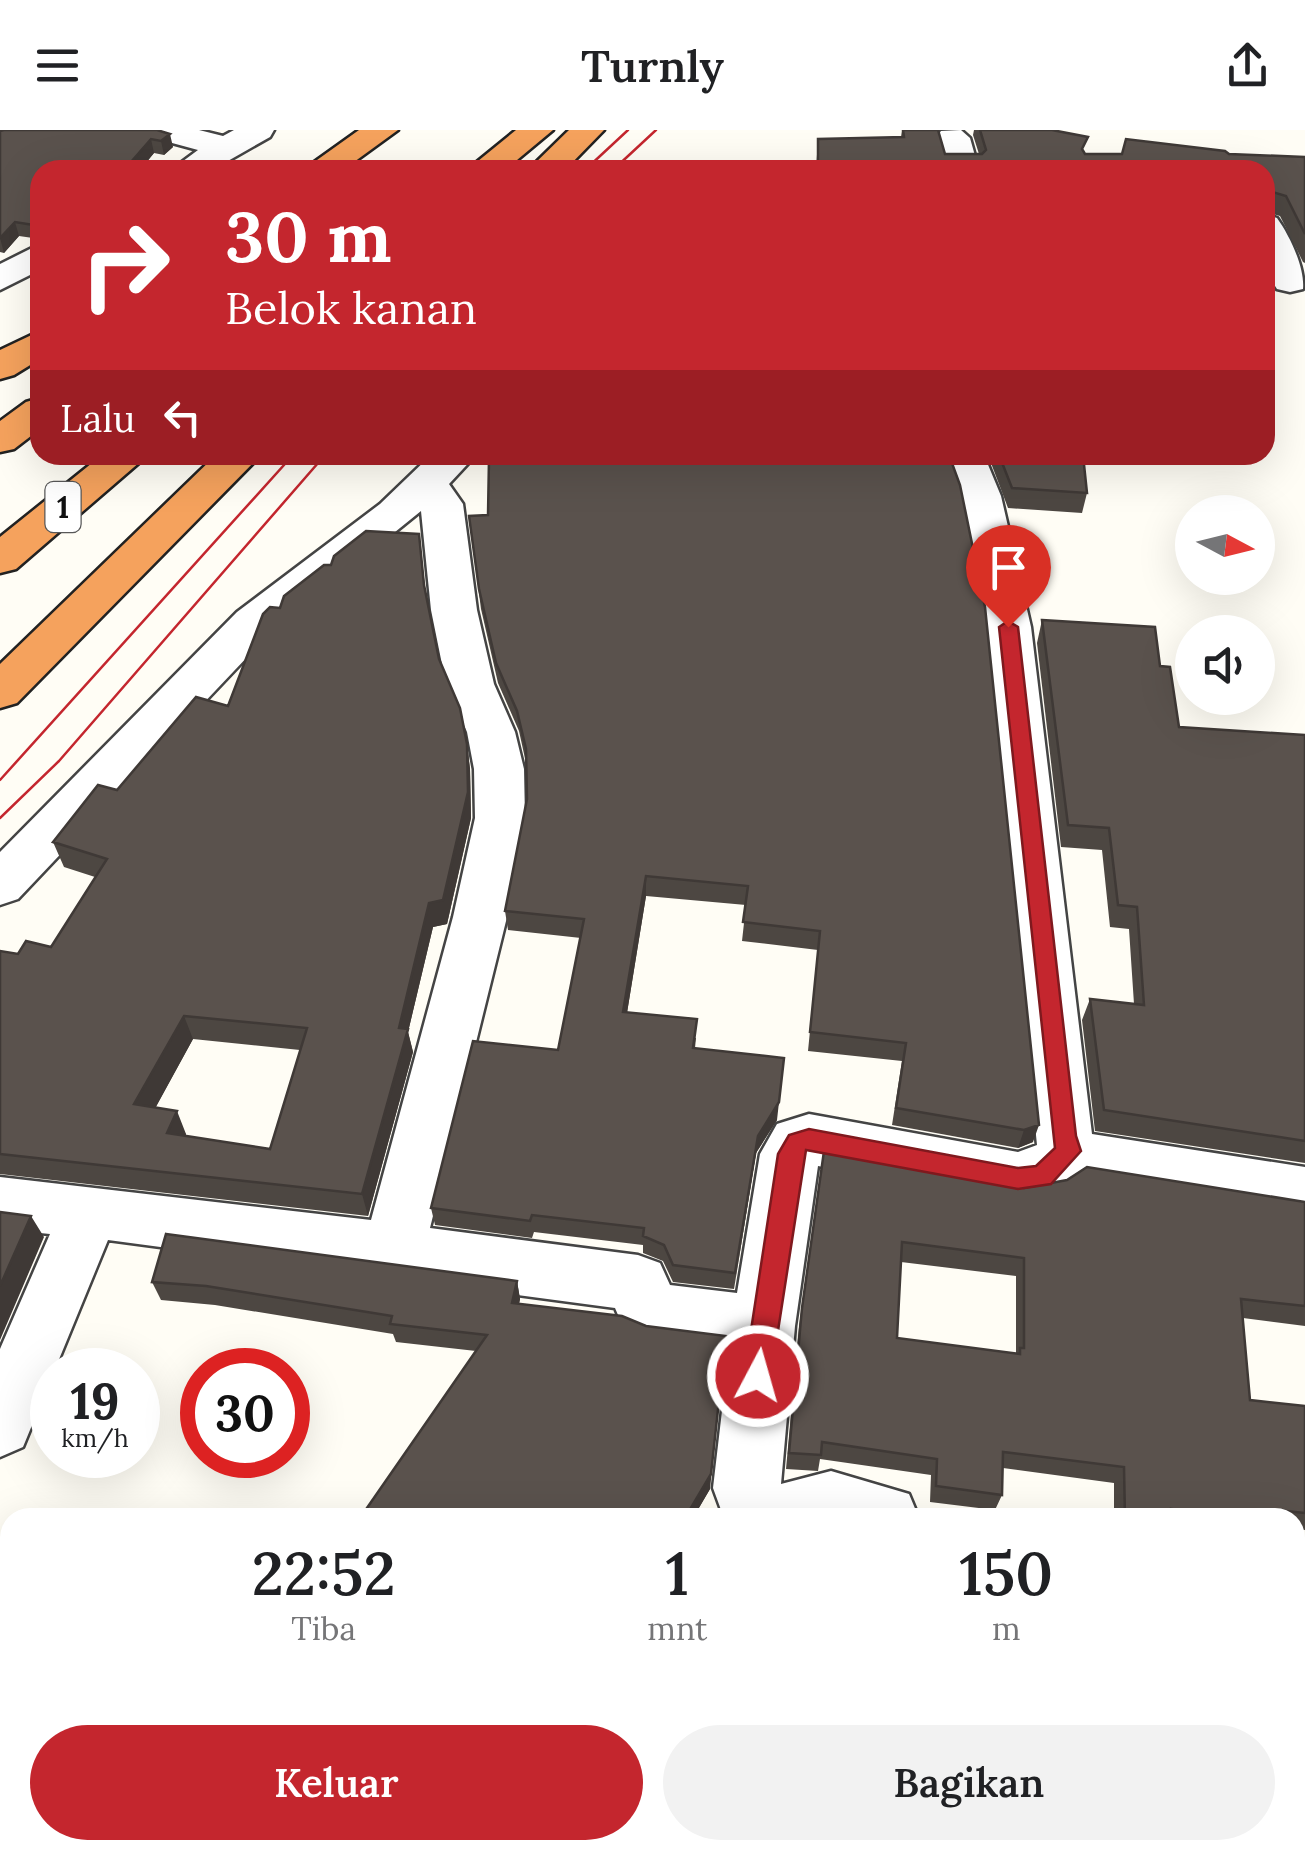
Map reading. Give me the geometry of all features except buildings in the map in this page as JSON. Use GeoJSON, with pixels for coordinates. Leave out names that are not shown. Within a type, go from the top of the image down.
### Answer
{"type":"FeatureCollection","features":[{"type":"Feature","properties":{"kind":"highway"},"geometry":{"type":"LineString","coordinates":[[336,160],[382,130]]}},
{"type":"Feature","properties":{"kind":"highway"},"geometry":{"type":"LineString","coordinates":[[375,160],[416,130]]}},
{"type":"Feature","properties":{"kind":"highway"},"geometry":{"type":"LineString","coordinates":[[497,160],[537,130]]}},
{"type":"Feature","properties":{"kind":"highway"},"geometry":{"type":"LineString","coordinates":[[556,160],[588,130]]}},
{"type":"Feature","properties":{"kind":"highway"},"geometry":{"type":"LineString","coordinates":[[0,368],[30,348]]}},
{"type":"Feature","properties":{"kind":"highway"},"geometry":{"type":"LineString","coordinates":[[0,440],[30,418]]}},
{"type":"Feature","properties":{"kind":"highway","name":"1"},"geometry":{"type":"LineString","coordinates":[[0,559],[115,465]]}},
{"type":"Feature","properties":{"kind":"highway"},"geometry":{"type":"LineString","coordinates":[[0,692],[230,465]]}},
{"type":"Feature","properties":{"kind":"street"},"geometry":{"type":"LineString","coordinates":[[162,130],[228,148]]}},
{"type":"Feature","properties":{"kind":"street"},"geometry":{"type":"LineString","coordinates":[[206,160],[258,130]]}},
{"type":"Feature","properties":{"kind":"street"},"geometry":{"type":"LineString","coordinates":[[1275,251],[1287,282]]}},
{"type":"Feature","properties":{"kind":"street"},"geometry":{"type":"LineString","coordinates":[[0,279],[30,260]]}},
{"type":"Feature","properties":{"kind":"street"},"geometry":{"type":"LineString","coordinates":[[967,465],[980,496],[1008,627],[1064,1136],[1069,1151],[1082,1159],[1305,1193]]}},
{"type":"Feature","properties":{"kind":"street"},"geometry":{"type":"LineString","coordinates":[[0,886],[253,624],[394,513],[441,468]]}},
{"type":"Feature","properties":{"kind":"street"},"geometry":{"type":"LineString","coordinates":[[393,1252],[480,918],[500,818],[499,770],[491,732],[470,684],[454,610],[441,468]]}},
{"type":"Feature","properties":{"kind":"street"},"geometry":{"type":"LineString","coordinates":[[754,1508],[746,1488],[763,1326],[790,1154],[798,1142],[826,1142],[1018,1178],[1042,1177],[1069,1151]]}},
{"type":"Feature","properties":{"kind":"street"},"geometry":{"type":"LineString","coordinates":[[0,1203],[90,1211],[638,1283],[647,1312],[763,1326]]}},
{"type":"Feature","properties":{"kind":"street"},"geometry":{"type":"LineString","coordinates":[[0,1424],[90,1211]]}},
{"type":"Feature","properties":{"kind":"tram line"},"geometry":{"type":"LineString","coordinates":[[596,160],[628,130]]}},
{"type":"Feature","properties":{"kind":"tram line"},"geometry":{"type":"LineString","coordinates":[[624,160],[656,130]]}},
{"type":"Feature","properties":{"kind":"tram line"},"geometry":{"type":"LineString","coordinates":[[0,780],[284,465]]}},
{"type":"Feature","properties":{"kind":"tram line"},"geometry":{"type":"LineString","coordinates":[[0,818],[59,761],[316,465]]}},
{"type":"Feature","properties":{"kind":"route"},"geometry":{"type":"LineString","coordinates":[[758,1376],[790,1154],[798,1142],[809,1139],[1018,1178],[1042,1177],[1069,1151],[1064,1136],[1008,627]]}}]}
